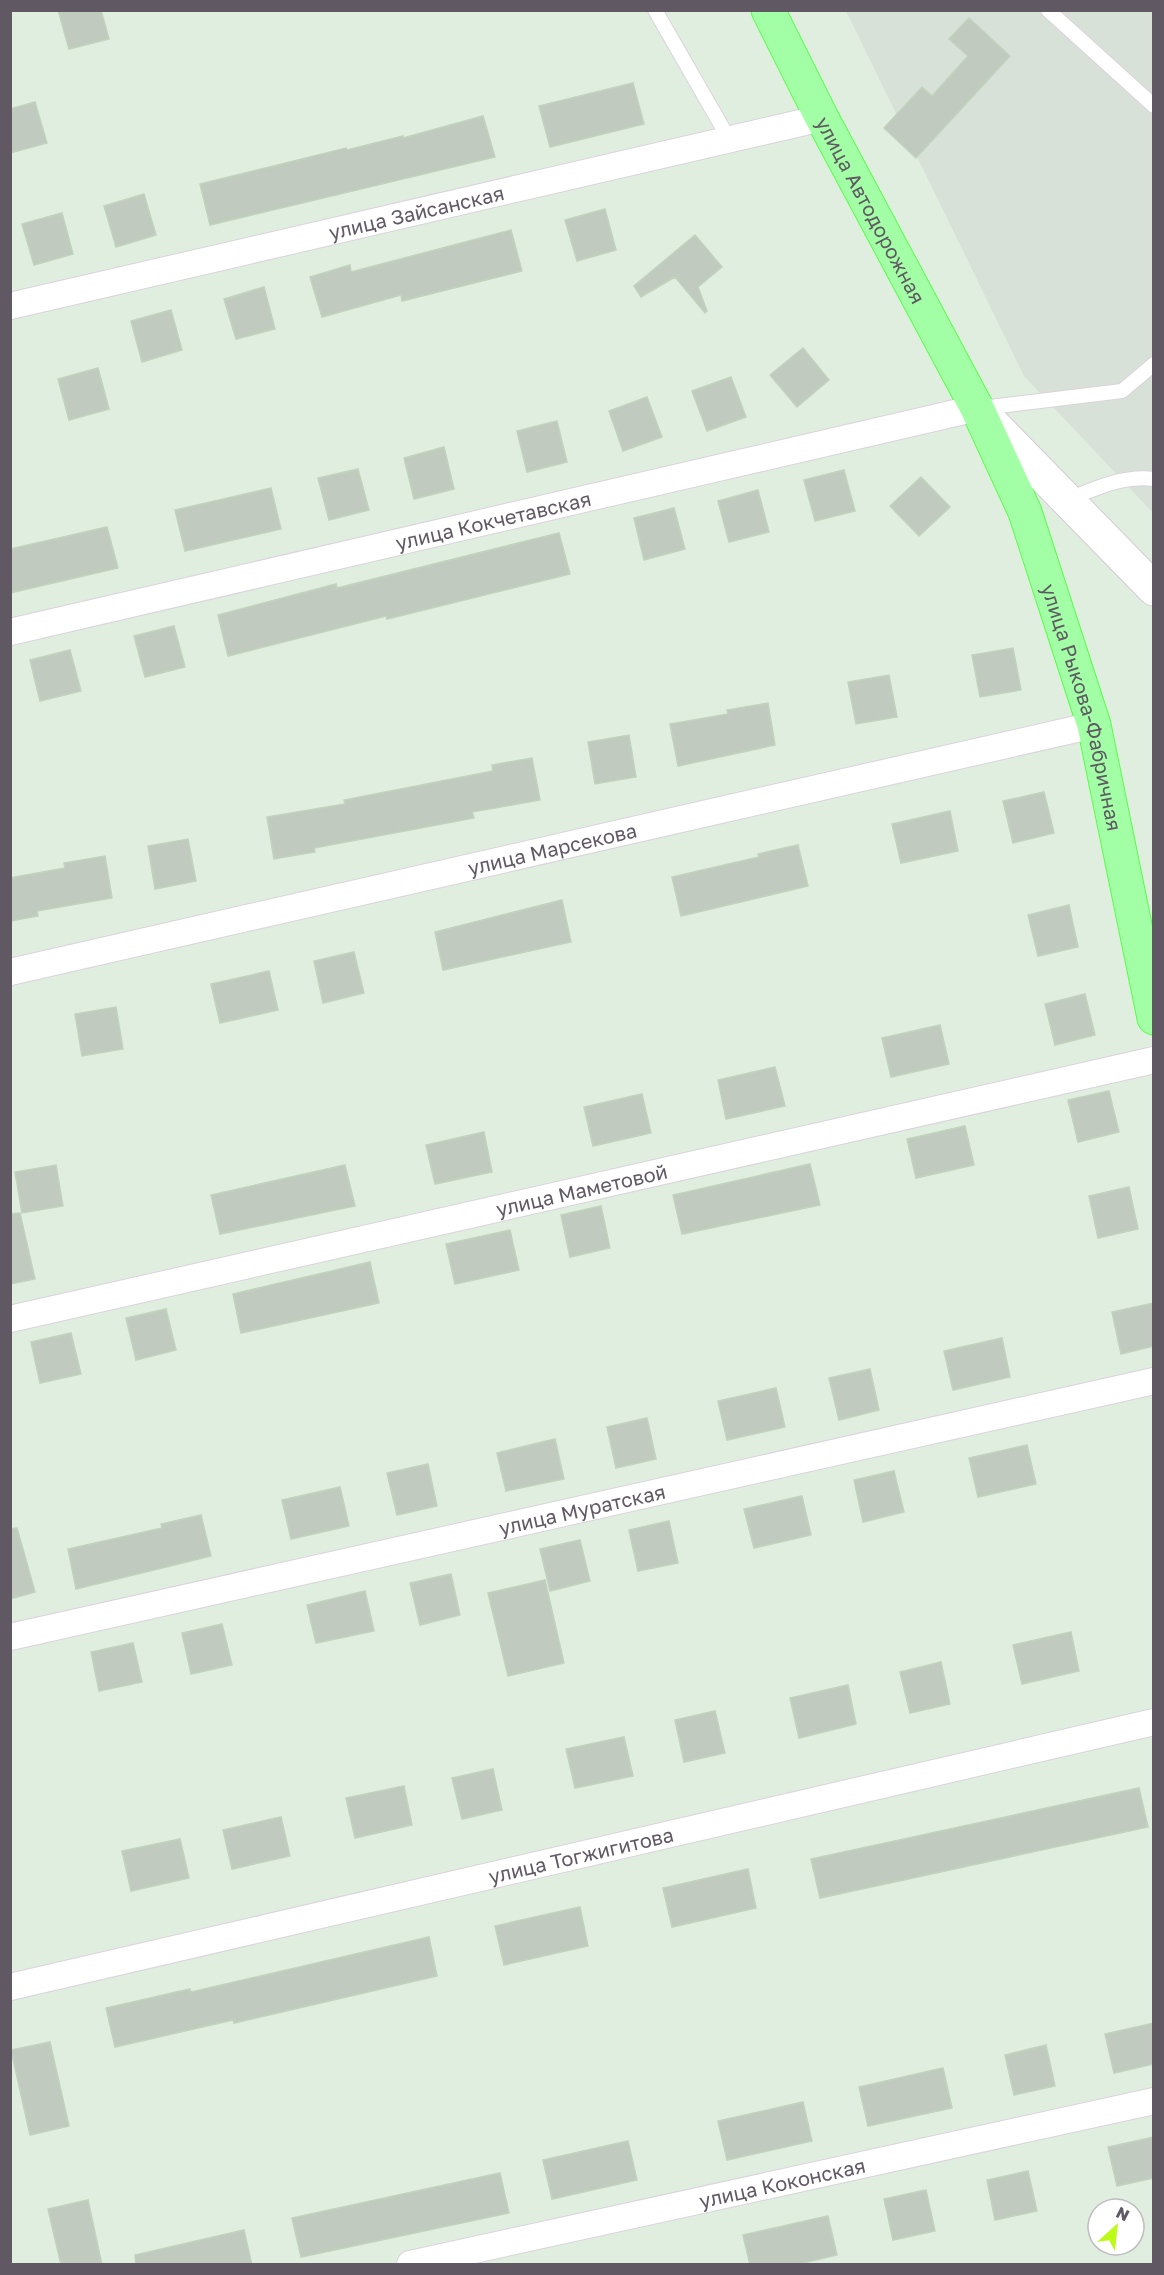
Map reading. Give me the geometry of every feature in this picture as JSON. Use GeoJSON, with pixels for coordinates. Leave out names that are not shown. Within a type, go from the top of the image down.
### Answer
{"type":"FeatureCollection","features":[{"type":"Feature","properties":{"kind":"main road","name":"улица Автодорожная"},"geometry":{"type":"LineString","coordinates":[[768,10],[822,118],[977,408]]}},
{"type":"Feature","properties":{"kind":"main road"},"geometry":{"type":"LineString","coordinates":[[977,408],[1154,589]]}},
{"type":"Feature","properties":{"kind":"main road","name":"улица Рыкова-Фабричная"},"geometry":{"type":"LineString","coordinates":[[977,408],[1025,512],[1094,725],[1154,1018]]}},
{"type":"Feature","properties":{"kind":"street","name":"улица Зайсанская"},"geometry":{"type":"LineString","coordinates":[[10,306],[822,118]]}},
{"type":"Feature","properties":{"kind":"street","name":"улица Кокчетавская"},"geometry":{"type":"LineString","coordinates":[[10,632],[977,408]]}},
{"type":"Feature","properties":{"kind":"street","name":"улица Марсекова"},"geometry":{"type":"LineString","coordinates":[[10,972],[1094,725]]}},
{"type":"Feature","properties":{"kind":"street","name":"улица Маметовой"},"geometry":{"type":"LineString","coordinates":[[10,1319],[1154,1060]]}},
{"type":"Feature","properties":{"kind":"street","name":"улица Муратская"},"geometry":{"type":"LineString","coordinates":[[10,1637],[1154,1381]]}},
{"type":"Feature","properties":{"kind":"street","name":"улица Тогжигитова"},"geometry":{"type":"LineString","coordinates":[[10,1987],[1154,1722]]}},
{"type":"Feature","properties":{"kind":"street","name":"улица Коконская"},"geometry":{"type":"LineString","coordinates":[[410,2265],[1154,2101]]}},
{"type":"Feature","properties":{"kind":"lane"},"geometry":{"type":"LineString","coordinates":[[655,10],[729,139]]}},
{"type":"Feature","properties":{"kind":"lane"},"geometry":{"type":"LineString","coordinates":[[1048,10],[1154,106]]}},
{"type":"Feature","properties":{"kind":"lane"},"geometry":{"type":"LineString","coordinates":[[977,408],[1122,391],[1154,364]]}},
{"type":"Feature","properties":{"kind":"lane"},"geometry":{"type":"LineString","coordinates":[[1067,500],[1106,484],[1143,478],[1154,479]]}},
{"type":"Feature","properties":{"kind":"shaded area"},"geometry":{"type":"Polygon","coordinates":[[[846,11],[1153,11],[1153,513],[1024,376],[846,11]]]}},
{"type":"Feature","properties":{"kind":"building"},"geometry":{"type":"Polygon","coordinates":[[[58,10],[101,10],[109,39],[69,49],[58,10]]]}},
{"type":"Feature","properties":{"kind":"building"},"geometry":{"type":"Polygon","coordinates":[[[969,18],[1010,56],[916,158],[884,128],[922,87],[932,96],[968,56],[949,39],[969,18]]]}},
{"type":"Feature","properties":{"kind":"building"},"geometry":{"type":"Polygon","coordinates":[[[633,83],[644,124],[550,147],[539,106],[633,83]]]}},
{"type":"Feature","properties":{"kind":"building"},"geometry":{"type":"Polygon","coordinates":[[[35,102],[47,143],[10,153],[10,109],[35,102]]]}},
{"type":"Feature","properties":{"kind":"building"},"geometry":{"type":"Polygon","coordinates":[[[483,116],[495,157],[210,225],[200,184],[346,148],[347,150],[403,136],[403,138],[483,116]]]}},
{"type":"Feature","properties":{"kind":"building"},"geometry":{"type":"Polygon","coordinates":[[[144,194],[156,235],[116,247],[104,206],[144,194]]]}},
{"type":"Feature","properties":{"kind":"building"},"geometry":{"type":"Polygon","coordinates":[[[605,209],[616,250],[577,261],[565,220],[605,209]]]}},
{"type":"Feature","properties":{"kind":"building"},"geometry":{"type":"Polygon","coordinates":[[[62,213],[73,254],[34,265],[22,224],[62,213]]]}},
{"type":"Feature","properties":{"kind":"building"},"geometry":{"type":"Polygon","coordinates":[[[511,230],[522,271],[402,301],[401,295],[322,317],[310,277],[350,265],[351,272],[511,230]]]}},
{"type":"Feature","properties":{"kind":"building"},"geometry":{"type":"Polygon","coordinates":[[[695,235],[722,267],[698,287],[707,311],[705,313],[675,277],[641,297],[634,286],[695,235]]]}},
{"type":"Feature","properties":{"kind":"building"},"geometry":{"type":"Polygon","coordinates":[[[264,287],[275,329],[236,339],[224,299],[264,287]]]}},
{"type":"Feature","properties":{"kind":"building"},"geometry":{"type":"Polygon","coordinates":[[[171,310],[182,350],[142,362],[131,321],[171,310]]]}},
{"type":"Feature","properties":{"kind":"building"},"geometry":{"type":"Polygon","coordinates":[[[803,348],[829,380],[797,407],[770,375],[803,348]]]}},
{"type":"Feature","properties":{"kind":"building"},"geometry":{"type":"Polygon","coordinates":[[[98,368],[109,409],[69,420],[58,379],[98,368]]]}},
{"type":"Feature","properties":{"kind":"building"},"geometry":{"type":"Polygon","coordinates":[[[731,377],[746,417],[707,431],[692,391],[731,377]]]}},
{"type":"Feature","properties":{"kind":"building"},"geometry":{"type":"Polygon","coordinates":[[[647,397],[662,437],[623,451],[609,411],[647,397]]]}},
{"type":"Feature","properties":{"kind":"building"},"geometry":{"type":"Polygon","coordinates":[[[557,421],[567,462],[527,472],[517,431],[557,421]]]}},
{"type":"Feature","properties":{"kind":"building"},"geometry":{"type":"Polygon","coordinates":[[[444,447],[454,489],[414,499],[404,458],[444,447]]]}},
{"type":"Feature","properties":{"kind":"building"},"geometry":{"type":"Polygon","coordinates":[[[358,469],[369,510],[329,520],[318,478],[358,469]]]}},
{"type":"Feature","properties":{"kind":"building"},"geometry":{"type":"Polygon","coordinates":[[[844,470],[855,511],[815,521],[804,480],[844,470]]]}},
{"type":"Feature","properties":{"kind":"building"},"geometry":{"type":"Polygon","coordinates":[[[921,477],[950,507],[919,536],[890,506],[921,477]]]}},
{"type":"Feature","properties":{"kind":"building"},"geometry":{"type":"Polygon","coordinates":[[[271,488],[281,529],[185,551],[175,510],[271,488]]]}},
{"type":"Feature","properties":{"kind":"building"},"geometry":{"type":"Polygon","coordinates":[[[758,490],[769,532],[729,542],[718,501],[758,490]]]}},
{"type":"Feature","properties":{"kind":"building"},"geometry":{"type":"Polygon","coordinates":[[[674,508],[685,549],[644,560],[634,518],[674,508]]]}},
{"type":"Feature","properties":{"kind":"building"},"geometry":{"type":"Polygon","coordinates":[[[107,527],[118,568],[10,593],[10,549],[107,527]]]}},
{"type":"Feature","properties":{"kind":"building"},"geometry":{"type":"Polygon","coordinates":[[[559,533],[570,574],[387,619],[386,616],[228,656],[218,615],[336,584],[337,588],[559,533]]]}},
{"type":"Feature","properties":{"kind":"building"},"geometry":{"type":"Polygon","coordinates":[[[174,626],[185,667],[145,677],[134,636],[174,626]]]}},
{"type":"Feature","properties":{"kind":"building"},"geometry":{"type":"Polygon","coordinates":[[[1013,648],[1021,690],[980,697],[972,655],[1013,648]]]}},
{"type":"Feature","properties":{"kind":"building"},"geometry":{"type":"Polygon","coordinates":[[[70,650],[81,691],[40,701],[30,660],[70,650]]]}},
{"type":"Feature","properties":{"kind":"building"},"geometry":{"type":"Polygon","coordinates":[[[889,675],[897,717],[856,724],[848,682],[889,675]]]}},
{"type":"Feature","properties":{"kind":"building"},"geometry":{"type":"Polygon","coordinates":[[[768,703],[775,745],[678,766],[670,724],[728,714],[727,710],[768,703]]]}},
{"type":"Feature","properties":{"kind":"building"},"geometry":{"type":"Polygon","coordinates":[[[629,735],[636,777],[595,784],[588,742],[629,735]]]}},
{"type":"Feature","properties":{"kind":"building"},"geometry":{"type":"Polygon","coordinates":[[[532,758],[540,800],[472,812],[474,818],[314,848],[315,852],[274,859],[267,817],[345,804],[344,800],[493,771],[492,765],[532,758]]]}},
{"type":"Feature","properties":{"kind":"building"},"geometry":{"type":"Polygon","coordinates":[[[1044,792],[1054,833],[1013,843],[1003,801],[1044,792]]]}},
{"type":"Feature","properties":{"kind":"building"},"geometry":{"type":"Polygon","coordinates":[[[950,811],[958,851],[901,863],[892,824],[950,811]]]}},
{"type":"Feature","properties":{"kind":"building"},"geometry":{"type":"Polygon","coordinates":[[[188,839],[196,881],[155,889],[148,846],[188,839]]]}},
{"type":"Feature","properties":{"kind":"building"},"geometry":{"type":"Polygon","coordinates":[[[798,845],[808,886],[681,916],[672,877],[759,857],[758,854],[798,845]]]}},
{"type":"Feature","properties":{"kind":"building"},"geometry":{"type":"Polygon","coordinates":[[[105,856],[112,898],[37,911],[38,916],[10,921],[10,878],[65,868],[64,863],[105,856]]]}},
{"type":"Feature","properties":{"kind":"building"},"geometry":{"type":"Polygon","coordinates":[[[562,900],[571,942],[443,970],[435,932],[562,900]]]}},
{"type":"Feature","properties":{"kind":"building"},"geometry":{"type":"Polygon","coordinates":[[[1069,905],[1078,947],[1038,956],[1028,915],[1069,905]]]}},
{"type":"Feature","properties":{"kind":"building"},"geometry":{"type":"Polygon","coordinates":[[[354,952],[364,993],[323,1003],[314,961],[354,952]]]}},
{"type":"Feature","properties":{"kind":"building"},"geometry":{"type":"Polygon","coordinates":[[[269,971],[278,1010],[220,1023],[211,984],[269,971]]]}},
{"type":"Feature","properties":{"kind":"building"},"geometry":{"type":"Polygon","coordinates":[[[1085,994],[1095,1035],[1055,1045],[1045,1004],[1085,994]]]}},
{"type":"Feature","properties":{"kind":"building"},"geometry":{"type":"Polygon","coordinates":[[[116,1007],[123,1049],[82,1056],[75,1014],[116,1007]]]}},
{"type":"Feature","properties":{"kind":"building"},"geometry":{"type":"Polygon","coordinates":[[[940,1025],[949,1064],[891,1077],[882,1038],[940,1025]]]}},
{"type":"Feature","properties":{"kind":"building"},"geometry":{"type":"Polygon","coordinates":[[[775,1067],[785,1106],[726,1119],[718,1080],[775,1067]]]}},
{"type":"Feature","properties":{"kind":"building"},"geometry":{"type":"Polygon","coordinates":[[[1109,1091],[1119,1132],[1078,1142],[1068,1100],[1109,1091]]]}},
{"type":"Feature","properties":{"kind":"building"},"geometry":{"type":"Polygon","coordinates":[[[642,1094],[651,1133],[593,1146],[584,1107],[642,1094]]]}},
{"type":"Feature","properties":{"kind":"building"},"geometry":{"type":"Polygon","coordinates":[[[965,1126],[974,1165],[916,1178],[907,1139],[965,1126]]]}},
{"type":"Feature","properties":{"kind":"building"},"geometry":{"type":"Polygon","coordinates":[[[484,1132],[492,1172],[435,1184],[426,1145],[484,1132]]]}},
{"type":"Feature","properties":{"kind":"building"},"geometry":{"type":"Polygon","coordinates":[[[810,1164],[820,1205],[682,1234],[673,1195],[810,1164]]]}},
{"type":"Feature","properties":{"kind":"building"},"geometry":{"type":"Polygon","coordinates":[[[56,1165],[63,1206],[22,1213],[15,1172],[56,1165]]]}},
{"type":"Feature","properties":{"kind":"building"},"geometry":{"type":"Polygon","coordinates":[[[345,1165],[355,1206],[220,1234],[211,1195],[345,1165]]]}},
{"type":"Feature","properties":{"kind":"building"},"geometry":{"type":"Polygon","coordinates":[[[1129,1187],[1138,1229],[1098,1238],[1089,1196],[1129,1187]]]}},
{"type":"Feature","properties":{"kind":"building"},"geometry":{"type":"Polygon","coordinates":[[[601,1206],[610,1248],[570,1257],[561,1215],[601,1206]]]}},
{"type":"Feature","properties":{"kind":"building"},"geometry":{"type":"Polygon","coordinates":[[[20,1213],[35,1279],[10,1284],[10,1214],[20,1213]]]}},
{"type":"Feature","properties":{"kind":"building"},"geometry":{"type":"Polygon","coordinates":[[[510,1230],[519,1270],[455,1284],[446,1244],[510,1230]]]}},
{"type":"Feature","properties":{"kind":"building"},"geometry":{"type":"Polygon","coordinates":[[[370,1262],[379,1303],[241,1333],[233,1294],[370,1262]]]}},
{"type":"Feature","properties":{"kind":"building"},"geometry":{"type":"Polygon","coordinates":[[[1154,1303],[1154,1346],[1121,1354],[1112,1312],[1154,1303]]]}},
{"type":"Feature","properties":{"kind":"building"},"geometry":{"type":"Polygon","coordinates":[[[166,1309],[176,1350],[136,1360],[126,1318],[166,1309]]]}},
{"type":"Feature","properties":{"kind":"building"},"geometry":{"type":"Polygon","coordinates":[[[71,1333],[81,1374],[40,1383],[31,1342],[71,1333]]]}},
{"type":"Feature","properties":{"kind":"building"},"geometry":{"type":"Polygon","coordinates":[[[1002,1338],[1010,1377],[953,1390],[944,1351],[1002,1338]]]}},
{"type":"Feature","properties":{"kind":"building"},"geometry":{"type":"Polygon","coordinates":[[[870,1369],[879,1410],[839,1420],[829,1378],[870,1369]]]}},
{"type":"Feature","properties":{"kind":"building"},"geometry":{"type":"Polygon","coordinates":[[[776,1388],[785,1427],[727,1440],[718,1401],[776,1388]]]}},
{"type":"Feature","properties":{"kind":"building"},"geometry":{"type":"Polygon","coordinates":[[[647,1418],[656,1459],[616,1468],[607,1427],[647,1418]]]}},
{"type":"Feature","properties":{"kind":"building"},"geometry":{"type":"Polygon","coordinates":[[[555,1439],[564,1479],[506,1491],[497,1453],[555,1439]]]}},
{"type":"Feature","properties":{"kind":"building"},"geometry":{"type":"Polygon","coordinates":[[[1027,1445],[1036,1484],[978,1497],[969,1458],[1027,1445]]]}},
{"type":"Feature","properties":{"kind":"building"},"geometry":{"type":"Polygon","coordinates":[[[428,1464],[437,1506],[397,1515],[387,1473],[428,1464]]]}},
{"type":"Feature","properties":{"kind":"building"},"geometry":{"type":"Polygon","coordinates":[[[894,1471],[904,1512],[863,1522],[854,1480],[894,1471]]]}},
{"type":"Feature","properties":{"kind":"building"},"geometry":{"type":"Polygon","coordinates":[[[340,1487],[349,1526],[291,1539],[282,1500],[340,1487]]]}},
{"type":"Feature","properties":{"kind":"building"},"geometry":{"type":"Polygon","coordinates":[[[802,1496],[811,1535],[754,1548],[744,1509],[802,1496]]]}},
{"type":"Feature","properties":{"kind":"building"},"geometry":{"type":"Polygon","coordinates":[[[201,1515],[211,1556],[76,1589],[68,1549],[162,1528],[161,1524],[201,1515]]]}},
{"type":"Feature","properties":{"kind":"building"},"geometry":{"type":"Polygon","coordinates":[[[669,1521],[678,1563],[638,1571],[629,1530],[669,1521]]]}},
{"type":"Feature","properties":{"kind":"building"},"geometry":{"type":"Polygon","coordinates":[[[17,1528],[35,1592],[10,1599],[10,1529],[17,1528]]]}},
{"type":"Feature","properties":{"kind":"building"},"geometry":{"type":"Polygon","coordinates":[[[580,1540],[590,1581],[550,1591],[540,1549],[580,1540]]]}},
{"type":"Feature","properties":{"kind":"building"},"geometry":{"type":"Polygon","coordinates":[[[451,1574],[460,1615],[420,1625],[410,1583],[451,1574]]]}},
{"type":"Feature","properties":{"kind":"building"},"geometry":{"type":"Polygon","coordinates":[[[545,1580],[564,1663],[508,1676],[488,1593],[545,1580]]]}},
{"type":"Feature","properties":{"kind":"building"},"geometry":{"type":"Polygon","coordinates":[[[365,1591],[374,1631],[316,1643],[307,1605],[365,1591]]]}},
{"type":"Feature","properties":{"kind":"building"},"geometry":{"type":"Polygon","coordinates":[[[222,1624],[232,1665],[191,1674],[182,1633],[222,1624]]]}},
{"type":"Feature","properties":{"kind":"building"},"geometry":{"type":"Polygon","coordinates":[[[1071,1632],[1079,1671],[1022,1684],[1013,1645],[1071,1632]]]}},
{"type":"Feature","properties":{"kind":"building"},"geometry":{"type":"Polygon","coordinates":[[[133,1643],[142,1682],[99,1691],[91,1652],[133,1643]]]}},
{"type":"Feature","properties":{"kind":"building"},"geometry":{"type":"Polygon","coordinates":[[[941,1662],[950,1704],[910,1713],[900,1672],[941,1662]]]}},
{"type":"Feature","properties":{"kind":"building"},"geometry":{"type":"Polygon","coordinates":[[[848,1685],[856,1724],[799,1738],[790,1698],[848,1685]]]}},
{"type":"Feature","properties":{"kind":"building"},"geometry":{"type":"Polygon","coordinates":[[[715,1711],[725,1753],[684,1762],[675,1720],[715,1711]]]}},
{"type":"Feature","properties":{"kind":"building"},"geometry":{"type":"Polygon","coordinates":[[[624,1737],[633,1776],[575,1788],[566,1749],[624,1737]]]}},
{"type":"Feature","properties":{"kind":"building"},"geometry":{"type":"Polygon","coordinates":[[[493,1769],[502,1810],[462,1819],[452,1778],[493,1769]]]}},
{"type":"Feature","properties":{"kind":"building"},"geometry":{"type":"Polygon","coordinates":[[[404,1786],[412,1825],[355,1838],[346,1798],[404,1786]]]}},
{"type":"Feature","properties":{"kind":"building"},"geometry":{"type":"Polygon","coordinates":[[[1139,1788],[1148,1827],[820,1898],[811,1859],[1139,1788]]]}},
{"type":"Feature","properties":{"kind":"building"},"geometry":{"type":"Polygon","coordinates":[[[281,1817],[290,1856],[232,1869],[223,1830],[281,1817]]]}},
{"type":"Feature","properties":{"kind":"building"},"geometry":{"type":"Polygon","coordinates":[[[180,1839],[189,1878],[131,1891],[122,1851],[180,1839]]]}},
{"type":"Feature","properties":{"kind":"building"},"geometry":{"type":"Polygon","coordinates":[[[748,1869],[756,1908],[672,1927],[663,1888],[748,1869]]]}},
{"type":"Feature","properties":{"kind":"building"},"geometry":{"type":"Polygon","coordinates":[[[580,1907],[588,1946],[504,1965],[495,1926],[580,1907]]]}},
{"type":"Feature","properties":{"kind":"building"},"geometry":{"type":"Polygon","coordinates":[[[429,1937],[437,1976],[234,2023],[233,2020],[115,2047],[106,2008],[190,1989],[191,1992],[429,1937]]]}},
{"type":"Feature","properties":{"kind":"building"},"geometry":{"type":"Polygon","coordinates":[[[1154,2023],[1154,2064],[1114,2073],[1105,2034],[1154,2023]]]}},
{"type":"Feature","properties":{"kind":"building"},"geometry":{"type":"Polygon","coordinates":[[[50,2042],[69,2126],[30,2135],[11,2050],[50,2042]]]}},
{"type":"Feature","properties":{"kind":"building"},"geometry":{"type":"Polygon","coordinates":[[[1046,2045],[1055,2086],[1014,2095],[1005,2055],[1046,2045]]]}},
{"type":"Feature","properties":{"kind":"building"},"geometry":{"type":"Polygon","coordinates":[[[943,2068],[952,2108],[868,2126],[859,2087],[943,2068]]]}},
{"type":"Feature","properties":{"kind":"building"},"geometry":{"type":"Polygon","coordinates":[[[803,2102],[812,2141],[727,2160],[718,2121],[803,2102]]]}},
{"type":"Feature","properties":{"kind":"building"},"geometry":{"type":"Polygon","coordinates":[[[1154,2137],[1154,2178],[1117,2186],[1108,2147],[1154,2137]]]}},
{"type":"Feature","properties":{"kind":"building"},"geometry":{"type":"Polygon","coordinates":[[[628,2141],[637,2180],[552,2199],[543,2160],[628,2141]]]}},
{"type":"Feature","properties":{"kind":"building"},"geometry":{"type":"Polygon","coordinates":[[[1028,2171],[1037,2211],[995,2220],[987,2180],[1028,2171]]]}},
{"type":"Feature","properties":{"kind":"building"},"geometry":{"type":"Polygon","coordinates":[[[500,2173],[509,2213],[301,2257],[292,2218],[500,2173]]]}},
{"type":"Feature","properties":{"kind":"building"},"geometry":{"type":"Polygon","coordinates":[[[926,2190],[935,2231],[893,2240],[884,2199],[926,2190]]]}},
{"type":"Feature","properties":{"kind":"building"},"geometry":{"type":"Polygon","coordinates":[[[88,2200],[102,2265],[61,2265],[48,2209],[88,2200]]]}},
{"type":"Feature","properties":{"kind":"building"},"geometry":{"type":"Polygon","coordinates":[[[828,2216],[837,2255],[795,2265],[750,2265],[743,2235],[828,2216]]]}},
{"type":"Feature","properties":{"kind":"building"},"geometry":{"type":"Polygon","coordinates":[[[244,2230],[252,2265],[136,2265],[135,2255],[244,2230]]]}}]}
